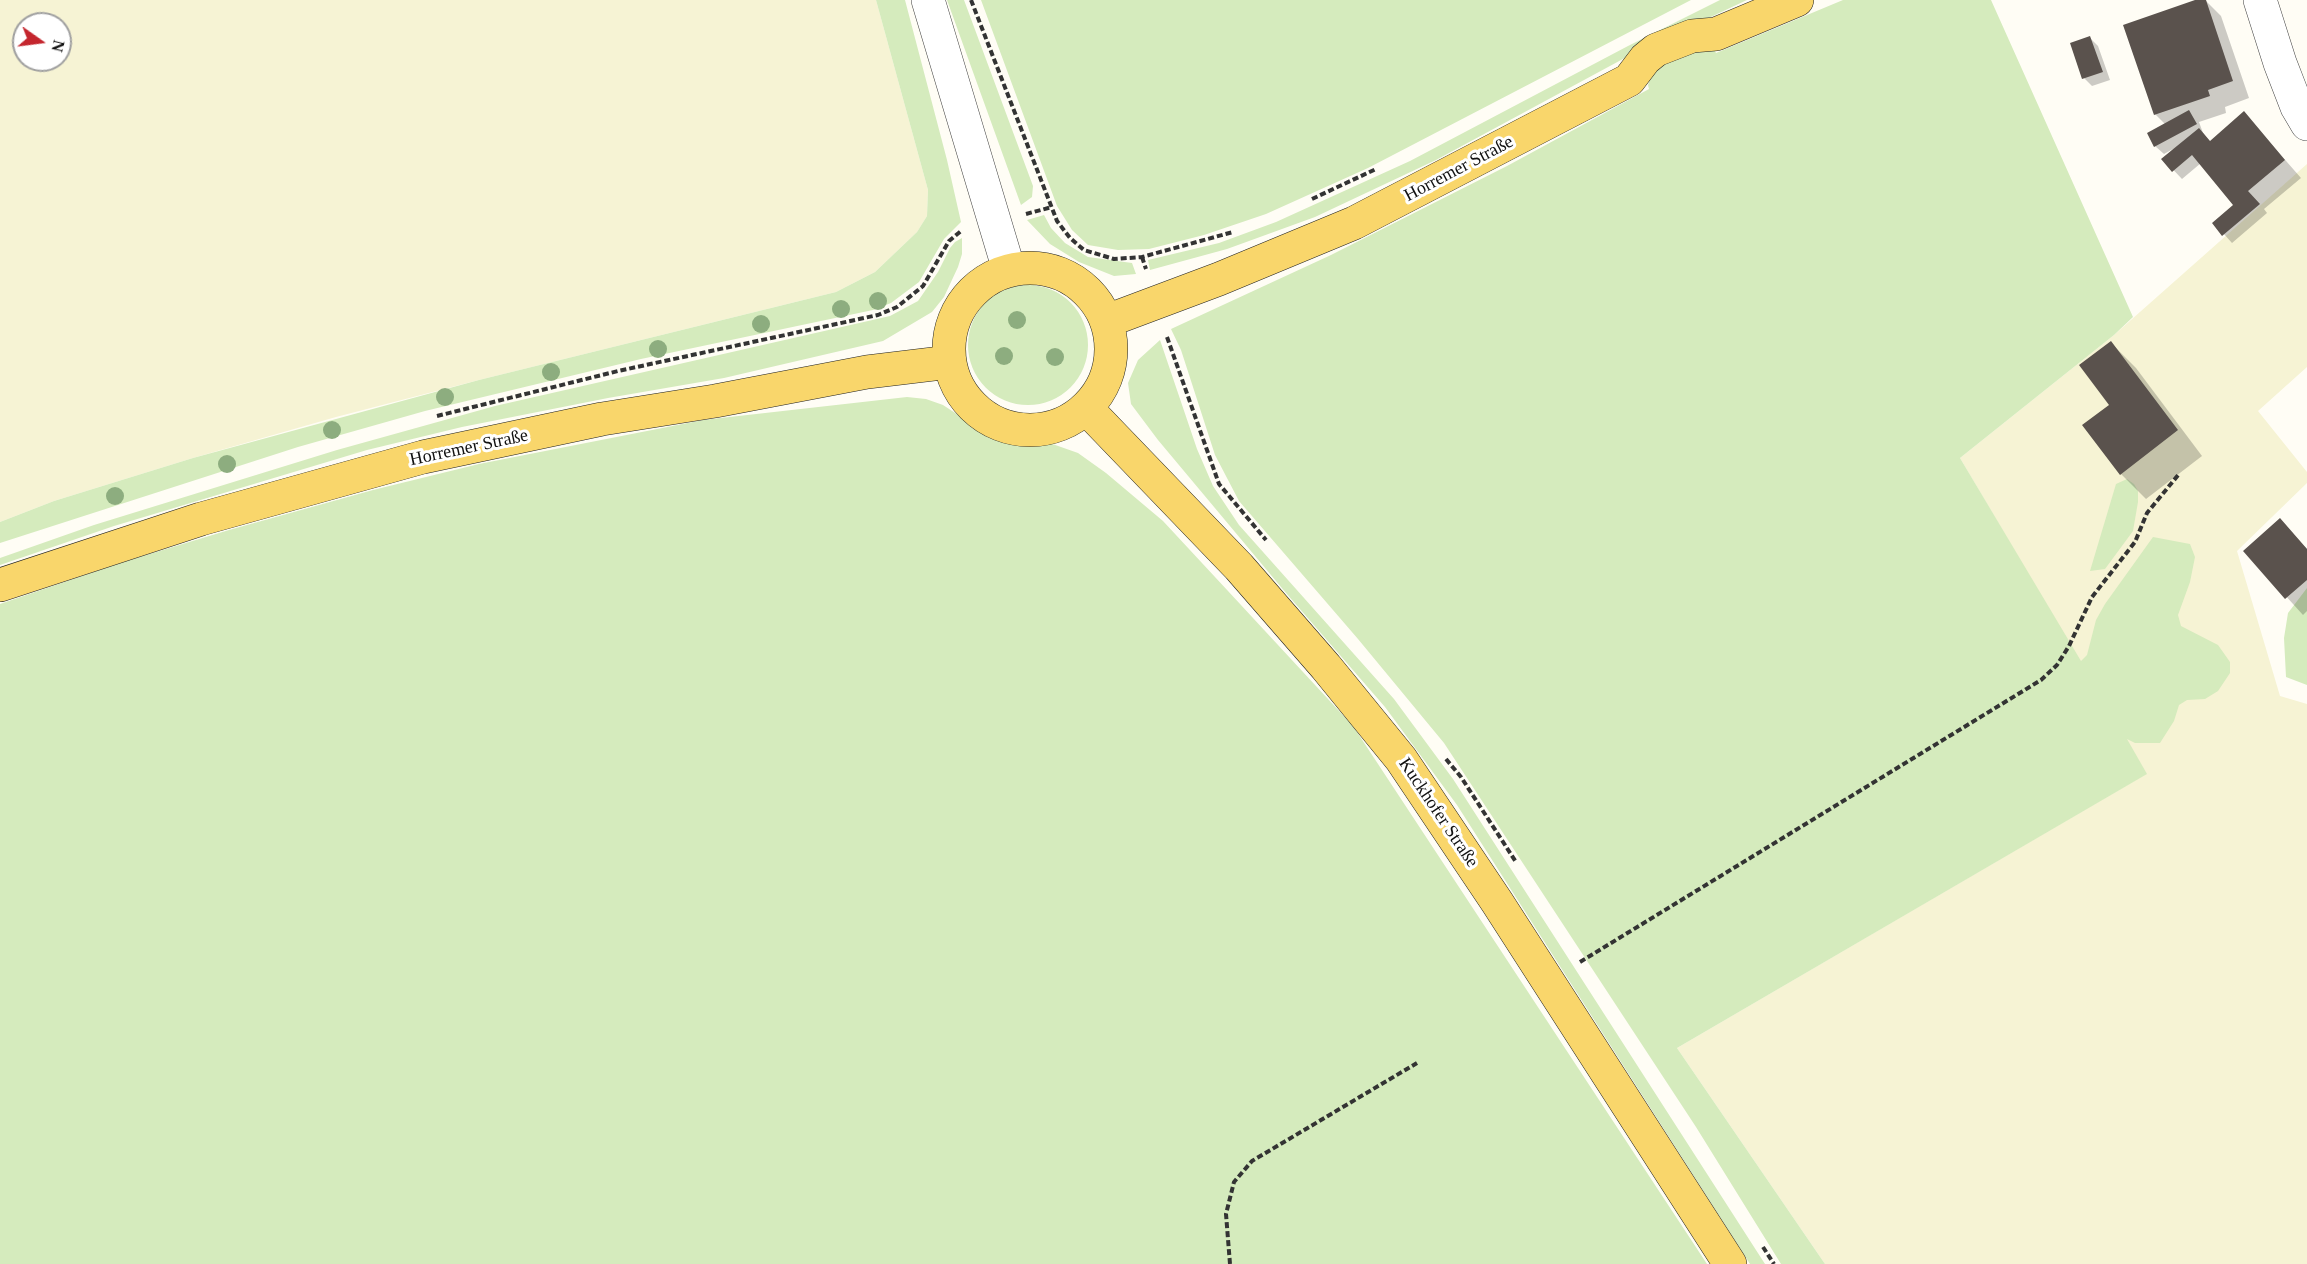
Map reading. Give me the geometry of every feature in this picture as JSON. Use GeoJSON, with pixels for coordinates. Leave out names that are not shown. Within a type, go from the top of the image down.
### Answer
{"type":"FeatureCollection","features":[{"type":"Feature","properties":{"kind":"main road","name":"Horremer Straße"},"geometry":{"type":"LineString","coordinates":[[1107,321],[1219,279],[1353,223],[1629,80],[1645,59],[1656,50],[1692,36],[1716,34],[1797,0]]}},
{"type":"Feature","properties":{"kind":"main road"},"geometry":{"type":"LineString","coordinates":[[1039,267],[1068,276],[1092,295],[1107,321],[1111,336],[1109,368],[1097,396],[1072,419],[1056,426],[1039,430],[1021,430],[1004,426],[988,418],[963,394],[954,379],[950,362],[950,332],[962,304],[982,283],[1009,270],[1039,267]]}},
{"type":"Feature","properties":{"kind":"main road","name":"Horremer Straße"},"geometry":{"type":"LineString","coordinates":[[0,585],[201,519],[423,457],[602,419],[715,401],[867,372],[950,362]]}},
{"type":"Feature","properties":{"kind":"main road","name":"Kuckhofer Straße"},"geometry":{"type":"LineString","coordinates":[[1086,408],[1239,567],[1326,667],[1401,759],[1497,902],[1730,1264]]}},
{"type":"Feature","properties":{"kind":"street"},"geometry":{"type":"LineString","coordinates":[[928,0],[1009,270]]}},
{"type":"Feature","properties":{"kind":"street"},"geometry":{"type":"LineString","coordinates":[[2260,0],[2280,63],[2297,107],[2307,124]]}},
{"type":"Feature","properties":{"kind":"path"},"geometry":{"type":"LineString","coordinates":[[971,0],[1057,221],[1070,238],[1084,250],[1114,259],[1143,257],[1217,238],[1238,230]]}},
{"type":"Feature","properties":{"kind":"path"},"geometry":{"type":"LineString","coordinates":[[1308,202],[1383,166]]}},
{"type":"Feature","properties":{"kind":"path"},"geometry":{"type":"LineString","coordinates":[[432,417],[618,371],[878,315],[897,307],[923,286],[949,241],[960,232],[1052,207]]}},
{"type":"Feature","properties":{"kind":"path"},"geometry":{"type":"LineString","coordinates":[[1580,962],[2041,680],[2057,664],[2069,646],[2092,597],[2135,542],[2147,513],[2179,474]]}},
{"type":"Feature","properties":{"kind":"path"},"geometry":{"type":"LineString","coordinates":[[1230,1264],[1226,1214],[1234,1182],[1252,1161],[1417,1063]]}},
{"type":"Feature","properties":{"kind":"shaded area"},"geometry":{"type":"Polygon","coordinates":[[[0,0],[876,0],[928,190],[927,216],[917,232],[875,272],[836,292],[336,417],[54,501],[0,522],[0,0]]]}},
{"type":"Feature","properties":{"kind":"shaded area"},"geometry":{"type":"Polygon","coordinates":[[[2307,164],[2307,367],[2258,411],[2307,472],[2307,483],[2237,551],[2280,696],[2307,704],[2307,1264],[1825,1264],[1677,1048],[2146,774],[1960,458],[2114,335],[2307,164]]]}},
{"type":"Feature","properties":{"kind":"green space"},"geometry":{"type":"Polygon","coordinates":[[[876,0],[905,0],[961,222],[944,239],[919,282],[891,303],[873,310],[641,359],[425,411],[298,447],[0,543],[0,522],[54,501],[193,458],[479,380],[836,292],[875,272],[917,232],[927,216],[928,190],[876,0]]]}},
{"type":"Feature","properties":{"kind":"green space"},"geometry":{"type":"Polygon","coordinates":[[[947,0],[964,0],[1033,186],[1032,197],[1021,205],[947,0]]]}},
{"type":"Feature","properties":{"kind":"green space"},"geometry":{"type":"Polygon","coordinates":[[[981,0],[1691,0],[1368,168],[1266,214],[1204,235],[1149,249],[1118,250],[1088,245],[1072,230],[1057,206],[981,0]]]}},
{"type":"Feature","properties":{"kind":"green space"},"geometry":{"type":"Polygon","coordinates":[[[1720,0],[1747,0],[1634,53],[1436,160],[1315,217],[1227,249],[1150,270],[1148,260],[1219,243],[1276,222],[1410,161],[1720,0]]]}},
{"type":"Feature","properties":{"kind":"green space"},"geometry":{"type":"Polygon","coordinates":[[[1843,0],[1991,0],[2133,317],[2114,335],[1960,458],[2081,661],[2087,655],[2096,620],[2105,604],[2153,537],[2190,544],[2195,557],[2190,582],[2178,615],[2181,626],[2218,645],[2230,662],[2230,673],[2218,691],[2205,699],[2187,700],[2179,705],[2174,721],[2160,743],[2135,743],[2127,739],[2147,774],[1677,1048],[1825,1264],[1781,1264],[1696,1127],[1444,743],[1239,501],[1215,455],[1181,350],[1171,329],[1331,255],[1507,166],[1649,89],[1648,85],[1656,63],[1693,45],[1716,53],[1843,0]]]}},
{"type":"Feature","properties":{"kind":"green space"},"geometry":{"type":"Polygon","coordinates":[[[1044,215],[1051,228],[1065,243],[1088,257],[1132,263],[1136,274],[1114,276],[1079,262],[1050,244],[1027,220],[1044,215]]]}},
{"type":"Feature","properties":{"kind":"green space"},"geometry":{"type":"Polygon","coordinates":[[[962,238],[962,254],[944,297],[932,312],[883,341],[724,378],[462,427],[367,450],[114,526],[0,565],[0,558],[94,525],[337,450],[495,406],[890,316],[918,301],[938,272],[950,248],[962,238]]]}},
{"type":"Feature","properties":{"kind":"green space"},"geometry":{"type":"Polygon","coordinates":[[[1028,285],[1051,289],[1071,302],[1084,322],[1088,345],[1084,368],[1071,388],[1051,401],[1028,405],[1005,401],[985,388],[972,368],[968,345],[972,322],[985,302],[1005,289],[1028,285]]]}},
{"type":"Feature","properties":{"kind":"green space"},"geometry":{"type":"Polygon","coordinates":[[[1160,340],[1197,449],[1213,486],[1239,525],[1394,699],[1453,779],[1765,1264],[1750,1264],[1457,805],[1385,707],[1286,593],[1158,440],[1131,404],[1128,383],[1138,360],[1160,340]]]}},
{"type":"Feature","properties":{"kind":"green space"},"geometry":{"type":"Polygon","coordinates":[[[907,397],[926,399],[943,405],[978,428],[992,434],[1010,439],[1044,441],[1078,453],[1106,473],[1163,521],[1353,726],[1707,1264],[0,1264],[0,604],[123,562],[229,530],[373,490],[479,464],[703,420],[907,397]]]}},
{"type":"Feature","properties":{"kind":"green space"},"geometry":{"type":"Polygon","coordinates":[[[2127,479],[2138,491],[2133,531],[2105,569],[2090,571],[2116,484],[2127,479]]]}},
{"type":"Feature","properties":{"kind":"green space"},"geometry":{"type":"Polygon","coordinates":[[[2307,588],[2307,685],[2286,677],[2284,638],[2288,613],[2307,588]]]}},
{"type":"Feature","properties":{"kind":"building"},"geometry":{"type":"Polygon","coordinates":[[[2195,0],[2206,0],[2233,81],[2208,90],[2210,96],[2154,115],[2123,25],[2195,0]]]}},
{"type":"Feature","properties":{"kind":"building"},"geometry":{"type":"Polygon","coordinates":[[[2090,36],[2103,72],[2082,79],[2070,43],[2090,36]]]}},
{"type":"Feature","properties":{"kind":"building"},"geometry":{"type":"Polygon","coordinates":[[[2189,110],[2197,124],[2154,147],[2147,133],[2189,110]]]}},
{"type":"Feature","properties":{"kind":"building"},"geometry":{"type":"Polygon","coordinates":[[[2244,111],[2285,160],[2248,191],[2260,204],[2222,236],[2212,223],[2233,205],[2192,155],[2172,172],[2161,159],[2199,128],[2210,141],[2244,111]]]}},
{"type":"Feature","properties":{"kind":"building"},"geometry":{"type":"Polygon","coordinates":[[[2111,341],[2178,430],[2120,475],[2082,425],[2109,405],[2079,365],[2111,341]]]}},
{"type":"Feature","properties":{"kind":"building"},"geometry":{"type":"Polygon","coordinates":[[[2280,518],[2307,549],[2307,580],[2285,599],[2243,551],[2280,518]]]}}]}
